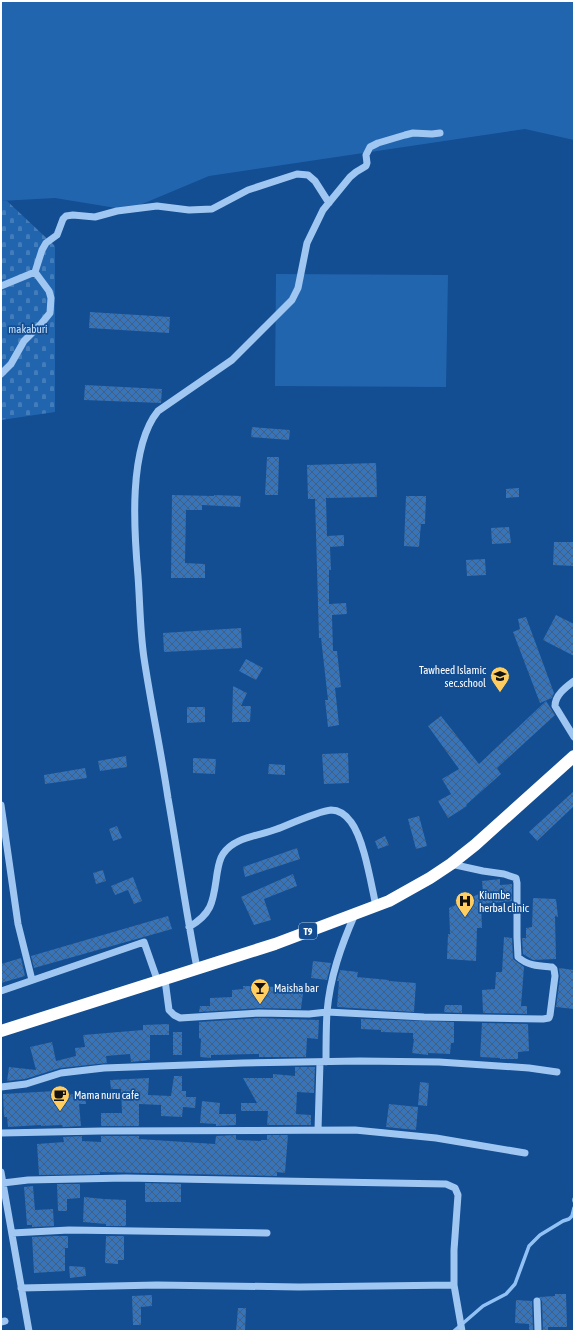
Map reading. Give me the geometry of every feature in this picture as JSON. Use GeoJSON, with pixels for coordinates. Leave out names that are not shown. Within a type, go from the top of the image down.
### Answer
{"type":"FeatureCollection","features":[{"type":"Feature","properties":{"kind":"highway","name":"T9"},"geometry":{"type":"LineString","coordinates":[[1,1031],[275,944],[376,906],[410,890],[451,864],[475,845],[574,756]]}},
{"type":"Feature","properties":{"kind":"street"},"geometry":{"type":"LineString","coordinates":[[197,968],[144,656],[135,516],[137,472],[141,449],[148,425],[158,411],[232,360],[292,300],[298,288],[307,243],[323,210],[356,172],[366,166],[366,155],[370,147],[378,143],[414,133],[440,133]]}},
{"type":"Feature","properties":{"kind":"street"},"geometry":{"type":"LineString","coordinates":[[1,286],[35,272],[42,250],[46,243],[57,235],[63,219],[66,216],[95,216],[118,211],[157,206],[189,210],[212,209],[248,190],[297,174],[308,175],[315,181],[329,203]]}},
{"type":"Feature","properties":{"kind":"street"},"geometry":{"type":"LineString","coordinates":[[1,374],[12,364],[24,341],[50,313],[51,298],[49,290],[35,272]]}},
{"type":"Feature","properties":{"kind":"street"},"geometry":{"type":"LineString","coordinates":[[574,681],[559,694],[555,701],[555,706],[574,737]]}},
{"type":"Feature","properties":{"kind":"street"},"geometry":{"type":"LineString","coordinates":[[1,805],[18,924],[32,980]]}},
{"type":"Feature","properties":{"kind":"street"},"geometry":{"type":"LineString","coordinates":[[189,927],[200,921],[207,913],[211,904],[219,863],[222,855],[230,846],[246,838],[274,830],[330,810],[341,811],[351,822],[360,839],[376,906]]}},
{"type":"Feature","properties":{"kind":"street"},"geometry":{"type":"LineString","coordinates":[[1,991],[144,942],[161,981],[169,1010],[180,1018],[259,1013],[309,1014],[327,1012],[424,1017],[549,1018],[554,969],[552,967],[525,963],[518,957],[516,878],[504,874],[451,864]]}},
{"type":"Feature","properties":{"kind":"street"},"geometry":{"type":"LineString","coordinates":[[318,1130],[330,991],[338,956],[355,914]]}},
{"type":"Feature","properties":{"kind":"street"},"geometry":{"type":"LineString","coordinates":[[1,1087],[26,1084],[61,1074],[104,1068],[323,1062],[439,1062],[529,1068],[558,1072]]}},
{"type":"Feature","properties":{"kind":"street"},"geometry":{"type":"LineString","coordinates":[[1,1133],[355,1130],[436,1138],[525,1153]]}},
{"type":"Feature","properties":{"kind":"street"},"geometry":{"type":"LineString","coordinates":[[1,1172],[29,1331]]}},
{"type":"Feature","properties":{"kind":"street"},"geometry":{"type":"LineString","coordinates":[[3,1183],[28,1180],[126,1178],[446,1184],[455,1188],[458,1195],[454,1250],[454,1285],[462,1331]]}},
{"type":"Feature","properties":{"kind":"street"},"geometry":{"type":"LineString","coordinates":[[12,1233],[69,1230],[267,1233]]}},
{"type":"Feature","properties":{"kind":"street"},"geometry":{"type":"LineString","coordinates":[[21,1288],[157,1285],[291,1287],[454,1285]]}},
{"type":"Feature","properties":{"kind":"street"},"geometry":{"type":"LineString","coordinates":[[537,1301],[538,1331]]}},
{"type":"Feature","properties":{"kind":"green space"},"geometry":{"type":"Polygon","coordinates":[[[1,1],[574,1],[574,140],[525,129],[209,176],[128,210],[55,198],[1,201],[1,1]]]}},
{"type":"Feature","properties":{"kind":"green space","name":"makaburi"},"geometry":{"type":"Polygon","coordinates":[[[1,201],[7,201],[55,246],[55,412],[1,420],[1,201]]]}},
{"type":"Feature","properties":{"kind":"green space"},"geometry":{"type":"Polygon","coordinates":[[[276,274],[448,275],[446,387],[275,386],[276,274]]]}},
{"type":"Feature","properties":{"kind":"building"},"geometry":{"type":"Polygon","coordinates":[[[90,312],[170,317],[169,333],[89,328],[90,312]]]}},
{"type":"Feature","properties":{"kind":"building"},"geometry":{"type":"Polygon","coordinates":[[[85,385],[162,389],[161,403],[84,400],[85,385]]]}},
{"type":"Feature","properties":{"kind":"building"},"geometry":{"type":"Polygon","coordinates":[[[252,427],[290,430],[289,440],[251,437],[252,427]]]}},
{"type":"Feature","properties":{"kind":"building"},"geometry":{"type":"Polygon","coordinates":[[[267,457],[279,457],[278,495],[265,495],[267,457]]]}},
{"type":"Feature","properties":{"kind":"building"},"geometry":{"type":"Polygon","coordinates":[[[376,463],[377,497],[326,498],[327,536],[344,535],[344,546],[330,547],[331,570],[329,570],[329,604],[346,603],[347,614],[332,615],[333,651],[337,651],[341,687],[335,688],[339,725],[328,727],[325,700],[328,700],[321,638],[319,638],[315,499],[308,499],[307,465],[376,463]]]}},
{"type":"Feature","properties":{"kind":"building"},"geometry":{"type":"Polygon","coordinates":[[[519,488],[519,497],[506,498],[506,489],[519,488]]]}},
{"type":"Feature","properties":{"kind":"building"},"geometry":{"type":"Polygon","coordinates":[[[172,495],[241,496],[240,507],[202,505],[202,510],[186,510],[185,563],[205,564],[205,578],[171,578],[172,495]]]}},
{"type":"Feature","properties":{"kind":"building"},"geometry":{"type":"Polygon","coordinates":[[[406,496],[426,496],[425,524],[421,524],[419,547],[404,546],[406,496]]]}},
{"type":"Feature","properties":{"kind":"building"},"geometry":{"type":"Polygon","coordinates":[[[509,527],[511,543],[492,544],[491,528],[509,527]]]}},
{"type":"Feature","properties":{"kind":"building"},"geometry":{"type":"Polygon","coordinates":[[[554,542],[574,542],[574,566],[553,565],[554,542]]]}},
{"type":"Feature","properties":{"kind":"building"},"geometry":{"type":"Polygon","coordinates":[[[485,559],[486,575],[467,576],[466,560],[485,559]]]}},
{"type":"Feature","properties":{"kind":"building"},"geometry":{"type":"Polygon","coordinates":[[[556,615],[574,624],[574,656],[543,640],[556,615]]]}},
{"type":"Feature","properties":{"kind":"building"},"geometry":{"type":"Polygon","coordinates":[[[526,617],[554,693],[552,698],[540,703],[513,632],[520,629],[518,619],[526,617]]]}},
{"type":"Feature","properties":{"kind":"building"},"geometry":{"type":"Polygon","coordinates":[[[241,628],[242,648],[164,652],[163,633],[241,628]]]}},
{"type":"Feature","properties":{"kind":"building"},"geometry":{"type":"Polygon","coordinates":[[[246,659],[263,668],[256,680],[239,671],[246,659]]]}},
{"type":"Feature","properties":{"kind":"building"},"geometry":{"type":"Polygon","coordinates":[[[233,686],[247,693],[241,706],[251,706],[250,722],[232,723],[233,686]]]}},
{"type":"Feature","properties":{"kind":"building"},"geometry":{"type":"Polygon","coordinates":[[[546,701],[555,715],[497,768],[501,774],[466,805],[467,806],[448,818],[438,801],[451,794],[442,779],[459,769],[428,726],[441,716],[479,764],[546,701]]]}},
{"type":"Feature","properties":{"kind":"building"},"geometry":{"type":"Polygon","coordinates":[[[187,707],[205,707],[205,722],[187,723],[187,707]]]}},
{"type":"Feature","properties":{"kind":"building"},"geometry":{"type":"Polygon","coordinates":[[[348,753],[349,783],[324,784],[322,754],[348,753]]]}},
{"type":"Feature","properties":{"kind":"building"},"geometry":{"type":"Polygon","coordinates":[[[126,756],[127,767],[100,771],[98,761],[126,756]]]}},
{"type":"Feature","properties":{"kind":"building"},"geometry":{"type":"Polygon","coordinates":[[[193,758],[216,759],[215,774],[193,773],[193,758]]]}},
{"type":"Feature","properties":{"kind":"building"},"geometry":{"type":"Polygon","coordinates":[[[269,764],[285,765],[285,775],[268,774],[269,764]]]}},
{"type":"Feature","properties":{"kind":"building"},"geometry":{"type":"Polygon","coordinates":[[[85,768],[87,778],[45,784],[44,775],[85,768]]]}},
{"type":"Feature","properties":{"kind":"building"},"geometry":{"type":"Polygon","coordinates":[[[574,791],[574,806],[537,841],[529,832],[574,791]]]}},
{"type":"Feature","properties":{"kind":"building"},"geometry":{"type":"Polygon","coordinates":[[[419,816],[427,846],[416,849],[408,819],[419,816]]]}},
{"type":"Feature","properties":{"kind":"building"},"geometry":{"type":"Polygon","coordinates":[[[117,826],[122,838],[113,841],[109,829],[117,826]]]}},
{"type":"Feature","properties":{"kind":"building"},"geometry":{"type":"Polygon","coordinates":[[[385,836],[389,845],[378,849],[375,841],[385,836]]]}},
{"type":"Feature","properties":{"kind":"building"},"geometry":{"type":"Polygon","coordinates":[[[297,848],[300,859],[245,877],[243,867],[297,848]]]}},
{"type":"Feature","properties":{"kind":"building"},"geometry":{"type":"Polygon","coordinates":[[[103,870],[106,881],[96,884],[93,873],[103,870]]]}},
{"type":"Feature","properties":{"kind":"building"},"geometry":{"type":"Polygon","coordinates":[[[293,874],[297,886],[264,899],[271,920],[254,925],[241,897],[293,874]]]}},
{"type":"Feature","properties":{"kind":"building"},"geometry":{"type":"Polygon","coordinates":[[[133,877],[142,901],[134,904],[128,890],[115,895],[111,886],[133,877]]]}},
{"type":"Feature","properties":{"kind":"building"},"geometry":{"type":"Polygon","coordinates":[[[500,879],[500,885],[512,884],[512,901],[481,904],[482,928],[477,928],[476,961],[447,959],[448,934],[450,934],[449,908],[483,892],[482,881],[500,879]]]}},
{"type":"Feature","properties":{"kind":"building"},"geometry":{"type":"Polygon","coordinates":[[[533,898],[556,899],[558,917],[555,916],[556,959],[533,960],[523,954],[522,938],[526,938],[526,928],[532,927],[533,898]]]}},
{"type":"Feature","properties":{"kind":"building"},"geometry":{"type":"Polygon","coordinates":[[[168,916],[172,929],[34,968],[31,956],[168,916]]]}},
{"type":"Feature","properties":{"kind":"building"},"geometry":{"type":"Polygon","coordinates":[[[504,937],[512,938],[513,959],[524,967],[521,1006],[527,1006],[527,1014],[483,1013],[482,990],[495,989],[496,972],[502,972],[504,937]]]}},
{"type":"Feature","properties":{"kind":"building"},"geometry":{"type":"Polygon","coordinates":[[[21,958],[25,976],[1,983],[1,964],[21,958]]]}},
{"type":"Feature","properties":{"kind":"building"},"geometry":{"type":"Polygon","coordinates":[[[313,961],[331,963],[327,980],[311,978],[313,961]]]}},
{"type":"Feature","properties":{"kind":"building"},"geometry":{"type":"Polygon","coordinates":[[[559,968],[574,970],[574,1009],[556,1007],[560,977],[559,968]]]}},
{"type":"Feature","properties":{"kind":"building"},"geometry":{"type":"Polygon","coordinates":[[[340,970],[358,972],[357,977],[416,983],[414,1012],[337,1007],[339,981],[337,981],[340,970]]]}},
{"type":"Feature","properties":{"kind":"building"},"geometry":{"type":"Polygon","coordinates":[[[278,984],[294,986],[294,984],[304,985],[301,1009],[259,1008],[199,1012],[200,1006],[210,1006],[210,998],[232,997],[232,990],[243,989],[243,986],[278,987],[278,984]]]}},
{"type":"Feature","properties":{"kind":"building"},"geometry":{"type":"Polygon","coordinates":[[[445,1005],[462,1005],[462,1013],[440,1012],[444,1012],[445,1005]]]}},
{"type":"Feature","properties":{"kind":"building"},"geometry":{"type":"Polygon","coordinates":[[[259,1018],[319,1020],[318,1039],[307,1038],[306,1057],[259,1057],[259,1054],[211,1055],[211,1058],[200,1057],[201,1039],[199,1038],[199,1022],[259,1018]]]}},
{"type":"Feature","properties":{"kind":"building"},"geometry":{"type":"Polygon","coordinates":[[[361,1019],[454,1022],[454,1043],[451,1043],[450,1054],[428,1053],[428,1055],[412,1053],[414,1039],[413,1033],[381,1032],[381,1030],[361,1029],[361,1019]]]}},
{"type":"Feature","properties":{"kind":"building"},"geometry":{"type":"Polygon","coordinates":[[[482,1023],[528,1024],[529,1051],[518,1052],[518,1059],[480,1057],[482,1023]]]}},
{"type":"Feature","properties":{"kind":"building"},"geometry":{"type":"Polygon","coordinates":[[[169,1024],[169,1035],[150,1035],[150,1060],[131,1062],[130,1054],[106,1056],[107,1063],[60,1068],[25,1079],[7,1081],[9,1067],[36,1070],[30,1047],[52,1042],[56,1061],[76,1056],[75,1048],[85,1047],[83,1035],[143,1030],[143,1025],[169,1024]]]}},
{"type":"Feature","properties":{"kind":"building"},"geometry":{"type":"Polygon","coordinates":[[[173,1032],[182,1032],[182,1055],[173,1055],[173,1032]]]}},
{"type":"Feature","properties":{"kind":"building"},"geometry":{"type":"Polygon","coordinates":[[[295,1067],[315,1067],[314,1093],[297,1092],[296,1114],[311,1115],[311,1125],[267,1125],[268,1111],[241,1111],[241,1103],[257,1103],[243,1078],[273,1078],[273,1074],[295,1076],[295,1067]]]}},
{"type":"Feature","properties":{"kind":"building"},"geometry":{"type":"Polygon","coordinates":[[[174,1076],[182,1076],[182,1091],[186,1091],[186,1097],[196,1097],[195,1108],[183,1107],[182,1117],[161,1116],[161,1105],[139,1104],[139,1126],[101,1126],[101,1113],[122,1113],[121,1089],[111,1089],[110,1080],[149,1078],[148,1095],[171,1096],[174,1076]]]}},
{"type":"Feature","properties":{"kind":"building"},"geometry":{"type":"Polygon","coordinates":[[[420,1082],[429,1083],[427,1106],[418,1105],[420,1082]]]}},
{"type":"Feature","properties":{"kind":"building"},"geometry":{"type":"Polygon","coordinates":[[[55,1091],[56,1096],[85,1093],[86,1104],[79,1104],[81,1126],[63,1127],[62,1125],[41,1125],[8,1127],[7,1117],[4,1117],[3,1094],[55,1091]]]}},
{"type":"Feature","properties":{"kind":"building"},"geometry":{"type":"Polygon","coordinates":[[[202,1101],[220,1103],[219,1114],[236,1114],[236,1125],[216,1126],[216,1124],[200,1123],[202,1101]]]}},
{"type":"Feature","properties":{"kind":"building"},"geometry":{"type":"Polygon","coordinates":[[[389,1104],[418,1107],[416,1130],[386,1127],[389,1104]]]}},
{"type":"Feature","properties":{"kind":"building"},"geometry":{"type":"Polygon","coordinates":[[[236,1135],[236,1139],[238,1140],[261,1141],[267,1140],[267,1135],[288,1135],[285,1173],[277,1172],[277,1176],[100,1172],[100,1174],[39,1175],[37,1144],[64,1142],[63,1137],[82,1136],[82,1141],[101,1142],[101,1136],[139,1136],[139,1139],[215,1144],[216,1136],[236,1135]]]}},
{"type":"Feature","properties":{"kind":"building"},"geometry":{"type":"Polygon","coordinates":[[[145,1183],[181,1184],[181,1202],[145,1202],[145,1183]]]}},
{"type":"Feature","properties":{"kind":"building"},"geometry":{"type":"Polygon","coordinates":[[[57,1184],[80,1184],[80,1198],[67,1199],[67,1211],[58,1211],[57,1184]]]}},
{"type":"Feature","properties":{"kind":"building"},"geometry":{"type":"Polygon","coordinates":[[[33,1186],[35,1210],[53,1209],[54,1226],[32,1227],[32,1225],[27,1225],[24,1187],[33,1186]]]}},
{"type":"Feature","properties":{"kind":"building"},"geometry":{"type":"Polygon","coordinates":[[[84,1197],[126,1200],[126,1225],[106,1226],[106,1224],[83,1222],[84,1197]]]}},
{"type":"Feature","properties":{"kind":"building"},"geometry":{"type":"Polygon","coordinates":[[[68,1236],[68,1248],[65,1248],[65,1271],[34,1273],[32,1237],[68,1236]]]}},
{"type":"Feature","properties":{"kind":"building"},"geometry":{"type":"Polygon","coordinates":[[[106,1236],[124,1236],[124,1260],[118,1260],[118,1264],[105,1263],[106,1236]]]}},
{"type":"Feature","properties":{"kind":"building"},"geometry":{"type":"Polygon","coordinates":[[[69,1266],[85,1267],[86,1276],[70,1278],[69,1266]]]}},
{"type":"Feature","properties":{"kind":"building"},"geometry":{"type":"Polygon","coordinates":[[[555,1294],[566,1294],[567,1327],[548,1327],[548,1331],[543,1331],[542,1301],[539,1297],[555,1296],[555,1294]]]}},
{"type":"Feature","properties":{"kind":"building"},"geometry":{"type":"Polygon","coordinates":[[[152,1295],[152,1306],[141,1307],[141,1325],[133,1325],[132,1296],[152,1295]]]}},
{"type":"Feature","properties":{"kind":"building"},"geometry":{"type":"Polygon","coordinates":[[[516,1300],[532,1301],[533,1331],[529,1331],[529,1324],[515,1323],[516,1300]]]}},
{"type":"Feature","properties":{"kind":"building"},"geometry":{"type":"Polygon","coordinates":[[[238,1308],[246,1308],[245,1331],[236,1331],[238,1308]]]}},
{"type":"Feature","properties":{"kind":"waterway"},"geometry":{"type":"LineString","coordinates":[[454,1331],[483,1306],[506,1294],[515,1284],[529,1246],[540,1235],[569,1219],[572,1216],[574,1208]]}},
{"type":"Feature","properties":{"kind":"place","name":"Tawheed Islamic sec.school"},"geometry":{"type":"Point","coordinates":[500,693]}},
{"type":"Feature","properties":{"kind":"place","name":"Kiumbe herbal clinic"},"geometry":{"type":"Point","coordinates":[465,918]}},
{"type":"Feature","properties":{"kind":"place","name":"Maisha bar"},"geometry":{"type":"Point","coordinates":[260,1005]}},
{"type":"Feature","properties":{"kind":"place","name":"Mama nuru cafe"},"geometry":{"type":"Point","coordinates":[60,1112]}}]}
